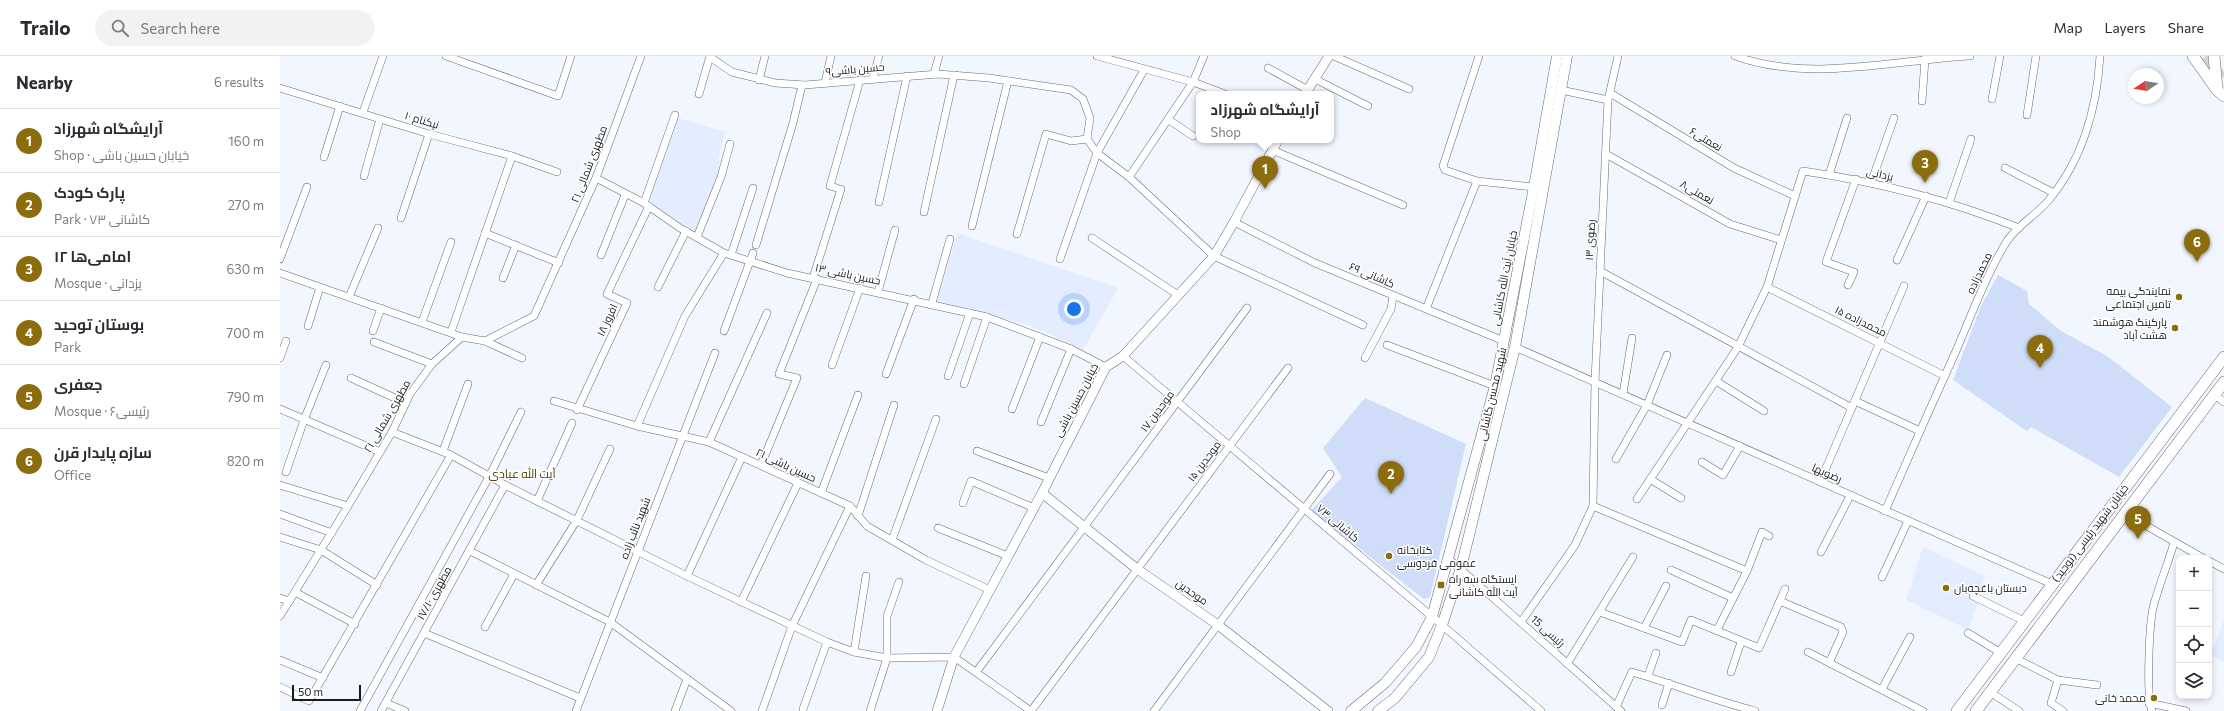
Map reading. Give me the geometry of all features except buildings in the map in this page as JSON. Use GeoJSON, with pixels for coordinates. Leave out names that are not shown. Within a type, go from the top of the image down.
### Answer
{"type":"FeatureCollection","features":[{"type":"Feature","properties":{"kind":"main road","name":"خیابان آیت الله کاشانی"},"geometry":{"type":"LineString","coordinates":[[1432,617],[1494,386],[1534,187],[1557,56]]}},
{"type":"Feature","properties":{"kind":"main road","name":"شهید محسن کاشانی"},"geometry":{"type":"LineString","coordinates":[[1378,711],[1395,698],[1429,657],[1442,625],[1461,568],[1515,346],[1567,56]]}},
{"type":"Feature","properties":{"kind":"main road"},"geometry":{"type":"LineString","coordinates":[[2193,56],[2220,93]]}},
{"type":"Feature","properties":{"kind":"main road"},"geometry":{"type":"LineString","coordinates":[[2214,56],[2220,93]]}},
{"type":"Feature","properties":{"kind":"main road"},"geometry":{"type":"LineString","coordinates":[[1504,341],[1515,346]]}},
{"type":"Feature","properties":{"kind":"main road","name":"خیابان شهید رئیسی (توحید)"},"geometry":{"type":"LineString","coordinates":[[1958,711],[2224,357]]}},
{"type":"Feature","properties":{"kind":"main road","name":"خیابان شهید رئیسی (توحید)"},"geometry":{"type":"LineString","coordinates":[[1976,711],[2224,382]]}},
{"type":"Feature","properties":{"kind":"main road"},"geometry":{"type":"LineString","coordinates":[[1351,711],[1385,683],[1416,647],[1432,617]]}},
{"type":"Feature","properties":{"kind":"street"},"geometry":{"type":"LineString","coordinates":[[363,112],[383,56]]}},
{"type":"Feature","properties":{"kind":"street"},"geometry":{"type":"LineString","coordinates":[[446,56],[558,96],[571,56]]}},
{"type":"Feature","properties":{"kind":"street","name":"مطهری شمالی ۲۱"},"geometry":{"type":"LineString","coordinates":[[485,341],[534,316],[596,178],[641,56]]}},
{"type":"Feature","properties":{"kind":"street"},"geometry":{"type":"LineString","coordinates":[[759,80],[766,56]]}},
{"type":"Feature","properties":{"kind":"street"},"geometry":{"type":"LineString","coordinates":[[825,83],[831,56]]}},
{"type":"Feature","properties":{"kind":"street"},"geometry":{"type":"LineString","coordinates":[[873,78],[879,56]]}},
{"type":"Feature","properties":{"kind":"street"},"geometry":{"type":"LineString","coordinates":[[934,74],[939,56]]}},
{"type":"Feature","properties":{"kind":"street"},"geometry":{"type":"LineString","coordinates":[[1097,56],[1144,70],[1194,82],[1217,91]]}},
{"type":"Feature","properties":{"kind":"street"},"geometry":{"type":"LineString","coordinates":[[1129,177],[1194,82],[1204,56]]}},
{"type":"Feature","properties":{"kind":"street"},"geometry":{"type":"LineString","coordinates":[[1308,91],[1329,56]]}},
{"type":"Feature","properties":{"kind":"street"},"geometry":{"type":"LineString","coordinates":[[1334,56],[1409,89]]}},
{"type":"Feature","properties":{"kind":"street"},"geometry":{"type":"LineString","coordinates":[[1479,56],[1443,166],[1445,170],[1477,181],[1534,187]]}},
{"type":"Feature","properties":{"kind":"street","name":"رضوی ۱۳"},"geometry":{"type":"LineString","coordinates":[[1593,506],[1594,381],[1609,97],[1618,56]]}},
{"type":"Feature","properties":{"kind":"street"},"geometry":{"type":"LineString","coordinates":[[1735,56],[1780,66],[1829,70],[1970,56]]}},
{"type":"Feature","properties":{"kind":"street"},"geometry":{"type":"LineString","coordinates":[[1992,99],[2000,56]]}},
{"type":"Feature","properties":{"kind":"street"},"geometry":{"type":"LineString","coordinates":[[2027,115],[2036,56]]}},
{"type":"Feature","properties":{"kind":"street","name":"محمدزاده"},"geometry":{"type":"LineString","coordinates":[[1885,511],[1976,303],[2007,240],[2048,202],[2068,172],[2080,148],[2088,126],[2099,77],[2100,56]]}},
{"type":"Feature","properties":{"kind":"street"},"geometry":{"type":"LineString","coordinates":[[699,94],[710,57]]}},
{"type":"Feature","properties":{"kind":"street","name":"حسین باشی۹"},"geometry":{"type":"LineString","coordinates":[[710,57],[732,72],[759,80],[802,85],[934,74],[1008,81],[1070,90],[1083,98],[1090,118],[1087,139]]}},
{"type":"Feature","properties":{"kind":"street"},"geometry":{"type":"LineString","coordinates":[[1922,101],[1925,60]]}},
{"type":"Feature","properties":{"kind":"street"},"geometry":{"type":"LineString","coordinates":[[1268,68],[1305,91]]}},
{"type":"Feature","properties":{"kind":"street"},"geometry":{"type":"LineString","coordinates":[[1060,259],[1097,153],[1144,70]]}},
{"type":"Feature","properties":{"kind":"street"},"geometry":{"type":"LineString","coordinates":[[879,202],[907,76]]}},
{"type":"Feature","properties":{"kind":"street"},"geometry":{"type":"LineString","coordinates":[[924,212],[954,76]]}},
{"type":"Feature","properties":{"kind":"street"},"geometry":{"type":"LineString","coordinates":[[1315,79],[1368,106]]}},
{"type":"Feature","properties":{"kind":"street"},"geometry":{"type":"LineString","coordinates":[[761,465],[797,378],[779,374],[815,278],[860,80]]}},
{"type":"Feature","properties":{"kind":"street"},"geometry":{"type":"LineString","coordinates":[[972,226],[1008,81]]}},
{"type":"Feature","properties":{"kind":"street"},"geometry":{"type":"LineString","coordinates":[[756,245],[793,123],[802,85]]}},
{"type":"Feature","properties":{"kind":"street","name":"نیکنام ۱۰"},"geometry":{"type":"LineString","coordinates":[[280,88],[363,112],[380,119],[429,134],[512,156],[557,172]]}},
{"type":"Feature","properties":{"kind":"street","name":"نعمتی۶"},"geometry":{"type":"LineString","coordinates":[[1561,90],[1609,97],[1734,168],[1795,196]]}},
{"type":"Feature","properties":{"kind":"street"},"geometry":{"type":"LineString","coordinates":[[324,157],[340,106]]}},
{"type":"Feature","properties":{"kind":"street"},"geometry":{"type":"LineString","coordinates":[[646,204],[675,115]]}},
{"type":"Feature","properties":{"kind":"street"},"geometry":{"type":"LineString","coordinates":[[1829,175],[1847,118]]}},
{"type":"Feature","properties":{"kind":"street"},"geometry":{"type":"LineString","coordinates":[[1871,183],[1894,118]]}},
{"type":"Feature","properties":{"kind":"street"},"geometry":{"type":"LineString","coordinates":[[364,176],[380,119]]}},
{"type":"Feature","properties":{"kind":"street"},"geometry":{"type":"LineString","coordinates":[[1169,120],[1193,136]]}},
{"type":"Feature","properties":{"kind":"street"},"geometry":{"type":"LineString","coordinates":[[401,218],[429,134]]}},
{"type":"Feature","properties":{"kind":"street"},"geometry":{"type":"LineString","coordinates":[[1017,234],[1046,134],[1071,141],[1087,139],[1097,153],[1129,177],[1214,256],[1363,325]]}},
{"type":"Feature","properties":{"kind":"street"},"geometry":{"type":"LineString","coordinates":[[1949,203],[1971,139]]}},
{"type":"Feature","properties":{"kind":"street","name":"خیابان حسین باشی"},"geometry":{"type":"LineString","coordinates":[[937,711],[954,657],[1042,493],[1106,367],[1123,356],[1214,256],[1276,143]]}},
{"type":"Feature","properties":{"kind":"street"},"geometry":{"type":"LineString","coordinates":[[697,237],[720,177],[730,144]]}},
{"type":"Feature","properties":{"kind":"street"},"geometry":{"type":"LineString","coordinates":[[1272,150],[1402,205]]}},
{"type":"Feature","properties":{"kind":"street","name":"نعمتی۸"},"geometry":{"type":"LineString","coordinates":[[1606,154],[1730,224],[1781,240]]}},
{"type":"Feature","properties":{"kind":"street"},"geometry":{"type":"LineString","coordinates":[[451,332],[512,156]]}},
{"type":"Feature","properties":{"kind":"street"},"geometry":{"type":"LineString","coordinates":[[2005,168],[2054,193]]}},
{"type":"Feature","properties":{"kind":"street","name":"یزدانی"},"geometry":{"type":"LineString","coordinates":[[1795,196],[1803,171],[1856,179],[1926,196],[1970,208],[2020,228]]}},
{"type":"Feature","properties":{"kind":"street","name":"حسین باشی ۱۳"},"geometry":{"type":"LineString","coordinates":[[596,178],[625,195],[646,204],[686,231],[727,254],[815,278],[932,303],[987,317],[1071,349],[1106,367]]}},
{"type":"Feature","properties":{"kind":"street"},"geometry":{"type":"LineString","coordinates":[[1848,285],[1854,272],[1826,262],[1856,179]]}},
{"type":"Feature","properties":{"kind":"street"},"geometry":{"type":"LineString","coordinates":[[1426,309],[1477,181]]}},
{"type":"Feature","properties":{"kind":"street"},"geometry":{"type":"LineString","coordinates":[[280,259],[307,187]]}},
{"type":"Feature","properties":{"kind":"street"},"geometry":{"type":"LineString","coordinates":[[637,426],[685,316],[727,254],[753,188]]}},
{"type":"Feature","properties":{"kind":"street"},"geometry":{"type":"LineString","coordinates":[[601,255],[625,195]]}},
{"type":"Feature","properties":{"kind":"street"},"geometry":{"type":"LineString","coordinates":[[1637,499],[1738,347],[1767,287],[1795,196]]}},
{"type":"Feature","properties":{"kind":"street"},"geometry":{"type":"LineString","coordinates":[[1898,260],[1926,196]]}},
{"type":"Feature","properties":{"kind":"street","name":"افروز ۱۸"},"geometry":{"type":"LineString","coordinates":[[578,410],[627,303],[607,294],[646,204]]}},
{"type":"Feature","properties":{"kind":"street","name":"کاشانی ۶۹"},"geometry":{"type":"LineString","coordinates":[[1234,222],[1315,263],[1504,341]]}},
{"type":"Feature","properties":{"kind":"street"},"geometry":{"type":"LineString","coordinates":[[349,297],[378,228]]}},
{"type":"Feature","properties":{"kind":"street"},"geometry":{"type":"LineString","coordinates":[[878,292],[895,230]]}},
{"type":"Feature","properties":{"kind":"street"},"geometry":{"type":"LineString","coordinates":[[658,287],[686,231]]}},
{"type":"Feature","properties":{"kind":"street"},"geometry":{"type":"LineString","coordinates":[[485,233],[559,263]]}},
{"type":"Feature","properties":{"kind":"street"},"geometry":{"type":"LineString","coordinates":[[1092,238],[1178,295]]}},
{"type":"Feature","properties":{"kind":"street"},"geometry":{"type":"LineString","coordinates":[[932,303],[950,239]]}},
{"type":"Feature","properties":{"kind":"street"},"geometry":{"type":"LineString","coordinates":[[422,322],[450,242]]}},
{"type":"Feature","properties":{"kind":"street"},"geometry":{"type":"LineString","coordinates":[[503,278],[516,245]]}},
{"type":"Feature","properties":{"kind":"street"},"geometry":{"type":"LineString","coordinates":[[724,331],[753,253]]}},
{"type":"Feature","properties":{"kind":"street"},"geometry":{"type":"LineString","coordinates":[[1600,271],[1738,347],[1853,404],[1920,431]]}},
{"type":"Feature","properties":{"kind":"street"},"geometry":{"type":"LineString","coordinates":[[280,273],[462,337],[485,341],[522,358]]}},
{"type":"Feature","properties":{"kind":"street"},"geometry":{"type":"LineString","coordinates":[[1820,482],[1904,286]]}},
{"type":"Feature","properties":{"kind":"street"},"geometry":{"type":"LineString","coordinates":[[308,326],[320,287]]}},
{"type":"Feature","properties":{"kind":"street","name":"محمدزاده ۱۵"},"geometry":{"type":"LineString","coordinates":[[1767,287],[1880,342],[1945,376]]}},
{"type":"Feature","properties":{"kind":"street"},"geometry":{"type":"LineString","coordinates":[[832,365],[860,288]]}},
{"type":"Feature","properties":{"kind":"street"},"geometry":{"type":"LineString","coordinates":[[1365,358],[1391,310],[1393,296]]}},
{"type":"Feature","properties":{"kind":"street"},"geometry":{"type":"LineString","coordinates":[[886,374],[914,300]]}},
{"type":"Feature","properties":{"kind":"street"},"geometry":{"type":"LineString","coordinates":[[373,331],[381,308]]}},
{"type":"Feature","properties":{"kind":"street","name":"موحدین ۱۷"},"geometry":{"type":"LineString","coordinates":[[977,671],[1247,308]]}},
{"type":"Feature","properties":{"kind":"street"},"geometry":{"type":"LineString","coordinates":[[948,376],[970,312]]}},
{"type":"Feature","properties":{"kind":"street"},"geometry":{"type":"LineString","coordinates":[[709,442],[767,313]]}},
{"type":"Feature","properties":{"kind":"street"},"geometry":{"type":"LineString","coordinates":[[964,384],[987,317]]}},
{"type":"Feature","properties":{"kind":"street","name":"مطهری شمالی ۲۱"},"geometry":{"type":"LineString","coordinates":[[280,616],[332,533],[392,432],[406,403],[432,364],[462,337]]}},
{"type":"Feature","properties":{"kind":"street"},"geometry":{"type":"LineString","coordinates":[[1012,409],[1040,337]]}},
{"type":"Feature","properties":{"kind":"street"},"geometry":{"type":"LineString","coordinates":[[1623,394],[1632,338]]}},
{"type":"Feature","properties":{"kind":"street"},"geometry":{"type":"LineString","coordinates":[[280,358],[286,341]]}},
{"type":"Feature","properties":{"kind":"street"},"geometry":{"type":"LineString","coordinates":[[374,342],[432,364]]}},
{"type":"Feature","properties":{"kind":"street"},"geometry":{"type":"LineString","coordinates":[[1387,345],[1494,386]]}},
{"type":"Feature","properties":{"kind":"street","name":"رضویها"},"geometry":{"type":"LineString","coordinates":[[1515,346],[1850,496],[2052,584]]}},
{"type":"Feature","properties":{"kind":"street"},"geometry":{"type":"LineString","coordinates":[[1041,422],[1071,349]]}},
{"type":"Feature","properties":{"kind":"street","name":"شهید نائب زاده"},"geometry":{"type":"LineString","coordinates":[[576,711],[716,353]]}},
{"type":"Feature","properties":{"kind":"street"},"geometry":{"type":"LineString","coordinates":[[1616,459],[1647,405],[1666,355]]}},
{"type":"Feature","properties":{"kind":"street","name":"کاشانی ۷۳"},"geometry":{"type":"LineString","coordinates":[[1123,356],[1442,625],[1541,711]]}},
{"type":"Feature","properties":{"kind":"street"},"geometry":{"type":"LineString","coordinates":[[286,472],[304,420],[326,365]]}},
{"type":"Feature","properties":{"kind":"street","name":"موحدین ۱۵"},"geometry":{"type":"LineString","coordinates":[[1031,711],[1288,368]]}},
{"type":"Feature","properties":{"kind":"street"},"geometry":{"type":"LineString","coordinates":[[351,378],[406,403]]}},
{"type":"Feature","properties":{"kind":"street"},"geometry":{"type":"LineString","coordinates":[[1716,380],[1764,411]]}},
{"type":"Feature","properties":{"kind":"street"},"geometry":{"type":"LineString","coordinates":[[443,451],[468,384]]}},
{"type":"Feature","properties":{"kind":"street"},"geometry":{"type":"LineString","coordinates":[[2214,394],[2224,402]]}},
{"type":"Feature","properties":{"kind":"street"},"geometry":{"type":"LineString","coordinates":[[821,493],[858,395]]}},
{"type":"Feature","properties":{"kind":"street","name":"حسین باشی ۲۱"},"geometry":{"type":"LineString","coordinates":[[554,401],[578,410],[637,426],[709,442],[850,506],[867,526],[926,560],[990,590]]}},
{"type":"Feature","properties":{"kind":"street"},"geometry":{"type":"LineString","coordinates":[[858,516],[894,405]]}},
{"type":"Feature","properties":{"kind":"street"},"geometry":{"type":"LineString","coordinates":[[280,409],[380,452]]}},
{"type":"Feature","properties":{"kind":"street"},"geometry":{"type":"LineString","coordinates":[[360,711],[490,475],[521,412]]}},
{"type":"Feature","properties":{"kind":"street"},"geometry":{"type":"LineString","coordinates":[[892,540],[936,419]]}},
{"type":"Feature","properties":{"kind":"street"},"geometry":{"type":"LineString","coordinates":[[538,501],[572,423]]}},
{"type":"Feature","properties":{"kind":"street"},"geometry":{"type":"LineString","coordinates":[[392,432],[443,451],[490,475],[505,485],[638,550],[687,576],[827,642],[854,652],[887,658],[954,657],[977,671],[1031,711]]}},
{"type":"Feature","properties":{"kind":"street"},"geometry":{"type":"LineString","coordinates":[[1702,462],[1723,475],[1740,446]]}},
{"type":"Feature","properties":{"kind":"street"},"geometry":{"type":"LineString","coordinates":[[536,585],[577,520],[610,448]]}},
{"type":"Feature","properties":{"kind":"street"},"geometry":{"type":"LineString","coordinates":[[977,451],[1049,478]]}},
{"type":"Feature","properties":{"kind":"street"},"geometry":{"type":"LineString","coordinates":[[280,687],[309,701],[451,455]]}},
{"type":"Feature","properties":{"kind":"street"},"geometry":{"type":"LineString","coordinates":[[687,576],[742,457]]}},
{"type":"Feature","properties":{"kind":"street"},"geometry":{"type":"LineString","coordinates":[[1154,711],[1330,474]]}},
{"type":"Feature","properties":{"kind":"street"},"geometry":{"type":"LineString","coordinates":[[1650,479],[1681,498]]}},
{"type":"Feature","properties":{"kind":"street"},"geometry":{"type":"LineString","coordinates":[[962,503],[971,481],[1034,508]]}},
{"type":"Feature","properties":{"kind":"street"},"geometry":{"type":"LineString","coordinates":[[741,602],[798,483]]}},
{"type":"Feature","properties":{"kind":"street"},"geometry":{"type":"LineString","coordinates":[[280,485],[348,506]]}},
{"type":"Feature","properties":{"kind":"street","name":"مطهری ۱۷/۱۰"},"geometry":{"type":"LineString","coordinates":[[382,711],[505,485]]}},
{"type":"Feature","properties":{"kind":"street","name":"موحدین"},"geometry":{"type":"LineString","coordinates":[[1042,493],[1137,569],[1218,625],[1328,711]]}},
{"type":"Feature","properties":{"kind":"street"},"geometry":{"type":"LineString","coordinates":[[1821,552],[1850,496]]}},
{"type":"Feature","properties":{"kind":"street"},"geometry":{"type":"LineString","coordinates":[[762,711],[792,626],[850,506]]}},
{"type":"Feature","properties":{"kind":"street"},"geometry":{"type":"LineString","coordinates":[[1521,622],[1575,545],[1593,506],[1747,571]]}},
{"type":"Feature","properties":{"kind":"street"},"geometry":{"type":"LineString","coordinates":[[2124,513],[2197,555]]}},
{"type":"Feature","properties":{"kind":"street"},"geometry":{"type":"LineString","coordinates":[[280,514],[332,533]]}},
{"type":"Feature","properties":{"kind":"street"},"geometry":{"type":"LineString","coordinates":[[1882,577],[1908,521]]}},
{"type":"Feature","properties":{"kind":"street"},"geometry":{"type":"LineString","coordinates":[[938,528],[1008,556]]}},
{"type":"Feature","properties":{"kind":"street"},"geometry":{"type":"LineString","coordinates":[[1717,630],[1747,571],[1762,532],[1768,536]]}},
{"type":"Feature","properties":{"kind":"street"},"geometry":{"type":"LineString","coordinates":[[280,538],[321,550],[377,584]]}},
{"type":"Feature","properties":{"kind":"street"},"geometry":{"type":"LineString","coordinates":[[2152,711],[2149,703],[2149,658],[2154,606],[2174,543]]}},
{"type":"Feature","properties":{"kind":"street"},"geometry":{"type":"LineString","coordinates":[[470,551],[610,622],[731,711]]}},
{"type":"Feature","properties":{"kind":"street"},"geometry":{"type":"LineString","coordinates":[[1567,664],[1634,557]]}},
{"type":"Feature","properties":{"kind":"street","name":"رئیسی 15"},"geometry":{"type":"LineString","coordinates":[[1448,558],[1619,709]]}},
{"type":"Feature","properties":{"kind":"street"},"geometry":{"type":"LineString","coordinates":[[2212,563],[2224,569]]}},
{"type":"Feature","properties":{"kind":"street"},"geometry":{"type":"LineString","coordinates":[[1671,570],[1733,598]]}},
{"type":"Feature","properties":{"kind":"street"},"geometry":{"type":"LineString","coordinates":[[485,627],[514,574]]}},
{"type":"Feature","properties":{"kind":"street"},"geometry":{"type":"LineString","coordinates":[[854,652],[866,576]]}},
{"type":"Feature","properties":{"kind":"street"},"geometry":{"type":"LineString","coordinates":[[870,711],[887,658],[887,616],[899,582]]}},
{"type":"Feature","properties":{"kind":"street"},"geometry":{"type":"LineString","coordinates":[[1644,628],[1666,586]]}},
{"type":"Feature","properties":{"kind":"street"},"geometry":{"type":"LineString","coordinates":[[1600,612],[1682,642],[1691,620],[1717,630],[1741,642],[1759,648],[1785,589]]}},
{"type":"Feature","properties":{"kind":"street"},"geometry":{"type":"LineString","coordinates":[[295,592],[354,624]]}},
{"type":"Feature","properties":{"kind":"street"},"geometry":{"type":"LineString","coordinates":[[1973,596],[2026,622]]}},
{"type":"Feature","properties":{"kind":"street"},"geometry":{"type":"LineString","coordinates":[[280,598],[290,601]]}},
{"type":"Feature","properties":{"kind":"street"},"geometry":{"type":"LineString","coordinates":[[1780,601],[1841,627],[1843,632],[1829,663]]}},
{"type":"Feature","properties":{"kind":"street"},"geometry":{"type":"LineString","coordinates":[[424,633],[580,698]]}},
{"type":"Feature","properties":{"kind":"street"},"geometry":{"type":"LineString","coordinates":[[1968,633],[2001,653]]}},
{"type":"Feature","properties":{"kind":"street"},"geometry":{"type":"LineString","coordinates":[[1882,690],[1910,637]]}},
{"type":"Feature","properties":{"kind":"street"},"geometry":{"type":"LineString","coordinates":[[803,709],[827,642]]}},
{"type":"Feature","properties":{"kind":"street"},"geometry":{"type":"LineString","coordinates":[[1731,672],[1741,642]]}},
{"type":"Feature","properties":{"kind":"street"},"geometry":{"type":"LineString","coordinates":[[1808,652],[1923,711]]}},
{"type":"Feature","properties":{"kind":"street"},"geometry":{"type":"LineString","coordinates":[[1648,676],[1656,653]]}},
{"type":"Feature","properties":{"kind":"street"},"geometry":{"type":"LineString","coordinates":[[2015,658],[2058,680],[2097,685]]}},
{"type":"Feature","properties":{"kind":"street"},"geometry":{"type":"LineString","coordinates":[[280,660],[323,678]]}},
{"type":"Feature","properties":{"kind":"street"},"geometry":{"type":"LineString","coordinates":[[1619,709],[1632,672],[1669,683],[1737,709],[1755,711]]}},
{"type":"Feature","properties":{"kind":"street"},"geometry":{"type":"LineString","coordinates":[[675,711],[687,679]]}},
{"type":"Feature","properties":{"kind":"street"},"geometry":{"type":"LineString","coordinates":[[2058,680],[2051,704],[2063,711]]}},
{"type":"Feature","properties":{"kind":"street"},"geometry":{"type":"LineString","coordinates":[[1662,705],[1669,683]]}},
{"type":"Feature","properties":{"kind":"street"},"geometry":{"type":"LineString","coordinates":[[1990,692],[2019,711]]}},
{"type":"Feature","properties":{"kind":"street"},"geometry":{"type":"LineString","coordinates":[[386,703],[405,711]]}},
{"type":"Feature","properties":{"kind":"street"},"geometry":{"type":"LineString","coordinates":[[2149,703],[2186,711]]}},
{"type":"Feature","properties":{"kind":"shaded area"},"geometry":{"type":"Polygon","coordinates":[[[678,118],[725,132],[718,159],[721,167],[695,232],[648,201],[678,118]]]}},
{"type":"Feature","properties":{"kind":"shaded area"},"geometry":{"type":"Polygon","coordinates":[[[957,233],[1118,288],[1083,350],[1029,325],[936,301],[957,233]]]}},
{"type":"Feature","properties":{"kind":"shaded area"},"geometry":{"type":"Polygon","coordinates":[[[1998,275],[2027,291],[2029,304],[2061,331],[2107,356],[2172,407],[2119,477],[2031,427],[2027,431],[1953,380],[1981,306],[1998,275]]]}},
{"type":"Feature","properties":{"kind":"shaded area"},"geometry":{"type":"Polygon","coordinates":[[[1365,398],[1466,444],[1430,597],[1424,599],[1311,511],[1342,477],[1323,448],[1365,398]]]}},
{"type":"Feature","properties":{"kind":"shaded area","name":"دبستان باغچه‌بان"},"geometry":{"type":"Polygon","coordinates":[[[1923,547],[1985,576],[1969,630],[1906,600],[1923,547]]]}},
{"type":"Feature","properties":{"kind":"shaded area"},"geometry":{"type":"Polygon","coordinates":[[[2224,620],[2224,662],[2212,657],[2212,651],[2224,620]]]}},
{"type":"Feature","properties":{"kind":"tunnel"},"geometry":{"type":"LineString","coordinates":[[2206,56],[2224,81]]}},
{"type":"Feature","properties":{"kind":"place","name":"۱۲ امامی‌ها"},"geometry":{"type":"Point","coordinates":[1925,183]}},
{"type":"Feature","properties":{"kind":"place","name":"آرایشگاه شهرزاد"},"geometry":{"type":"Point","coordinates":[1265,189]}},
{"type":"Feature","properties":{"kind":"place","name":"سازه پایدار قرن"},"geometry":{"type":"Point","coordinates":[2197,262]}},
{"type":"Feature","properties":{"kind":"place","name":"نمایندگی بیمه تامین اجتماعی"},"geometry":{"type":"Point","coordinates":[2179,297]}},
{"type":"Feature","properties":{"kind":"place","name":"پارکینگ هوشمند هشت آباد"},"geometry":{"type":"Point","coordinates":[2175,328]}},
{"type":"Feature","properties":{"kind":"place","name":"بوستان توحید"},"geometry":{"type":"Point","coordinates":[2040,368]}},
{"type":"Feature","properties":{"kind":"place","name":"پارک کودک"},"geometry":{"type":"Point","coordinates":[1391,494]}},
{"type":"Feature","properties":{"kind":"place","name":"جعفری"},"geometry":{"type":"Point","coordinates":[2138,539]}},
{"type":"Feature","properties":{"kind":"place","name":"کتابخانه عمومی فردوسی"},"geometry":{"type":"Point","coordinates":[1389,556]}},
{"type":"Feature","properties":{"kind":"place","name":"ایستگاه سه راه آیت الله کاشانی"},"geometry":{"type":"Point","coordinates":[1441,585]}},
{"type":"Feature","properties":{"kind":"place","name":"دبستان باغچه‌بان"},"geometry":{"type":"Point","coordinates":[1946,588]}},
{"type":"Feature","properties":{"kind":"place","name":"محمد خانی"},"geometry":{"type":"Point","coordinates":[2154,698]}},
{"type":"Feature","properties":{"kind":"district","name":"آیت الله عبادی"},"geometry":{"type":"Point","coordinates":[522,474]}}]}
